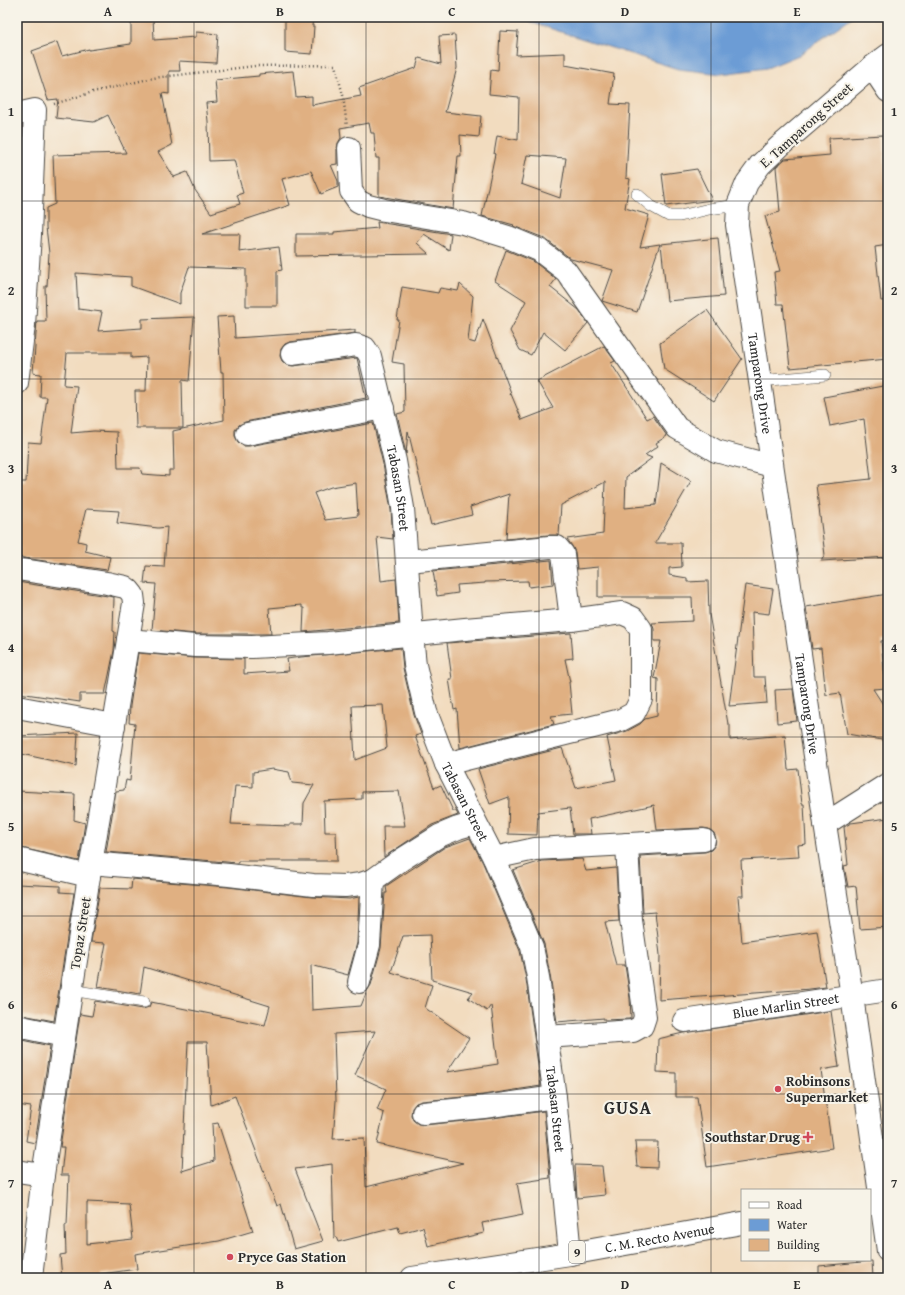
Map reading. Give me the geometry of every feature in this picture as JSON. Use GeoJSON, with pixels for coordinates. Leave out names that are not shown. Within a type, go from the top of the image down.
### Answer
{"type":"FeatureCollection","features":[{"type":"Feature","properties":{"kind":"main road"},"geometry":{"type":"LineString","coordinates":[[880,61],[888,91]]}},
{"type":"Feature","properties":{"kind":"main road","name":"E. Tamparong Street"},"geometry":{"type":"LineString","coordinates":[[738,205],[747,183],[760,165],[780,146],[880,61]]}},
{"type":"Feature","properties":{"kind":"main road"},"geometry":{"type":"LineString","coordinates":[[17,383],[24,325],[26,112]]}},
{"type":"Feature","properties":{"kind":"main road"},"geometry":{"type":"LineString","coordinates":[[349,148],[352,192],[358,201],[368,206],[384,210],[463,223],[508,237],[539,250],[566,271],[678,428],[716,451],[772,466]]}},
{"type":"Feature","properties":{"kind":"main road","name":"Tamparong Drive"},"geometry":{"type":"LineString","coordinates":[[738,205],[736,225],[852,996],[880,1203],[888,1251]]}},
{"type":"Feature","properties":{"kind":"main road","name":"Tabasan Street"},"geometry":{"type":"LineString","coordinates":[[292,354],[356,345],[365,348],[370,356],[395,461],[403,508],[415,665],[426,712],[446,764],[494,858],[532,947],[538,977],[555,1097],[570,1254]]}},
{"type":"Feature","properties":{"kind":"main road"},"geometry":{"type":"LineString","coordinates":[[247,434],[382,408]]}},
{"type":"Feature","properties":{"kind":"main road"},"geometry":{"type":"LineString","coordinates":[[408,561],[557,547],[563,554],[571,620]]}},
{"type":"Feature","properties":{"kind":"main road","name":"Topaz Street"},"geometry":{"type":"LineString","coordinates":[[17,569],[125,587],[133,595],[134,603],[71,990],[43,1175],[31,1278]]}},
{"type":"Feature","properties":{"kind":"main road"},"geometry":{"type":"LineString","coordinates":[[128,640],[195,646],[252,647],[328,643],[571,620],[622,613],[633,618],[641,630],[641,699],[634,713],[621,720],[446,764]]}},
{"type":"Feature","properties":{"kind":"main road"},"geometry":{"type":"LineString","coordinates":[[17,707],[114,725]]}},
{"type":"Feature","properties":{"kind":"main road"},"geometry":{"type":"LineString","coordinates":[[825,824],[888,784]]}},
{"type":"Feature","properties":{"kind":"main road"},"geometry":{"type":"LineString","coordinates":[[17,859],[90,870],[229,875],[313,885],[345,886],[361,884],[373,880],[438,836],[475,823]]}},
{"type":"Feature","properties":{"kind":"main road"},"geometry":{"type":"LineString","coordinates":[[494,858],[535,850],[704,840]]}},
{"type":"Feature","properties":{"kind":"main road"},"geometry":{"type":"LineString","coordinates":[[546,1037],[633,1031],[642,1026],[645,1017],[631,920],[626,844]]}},
{"type":"Feature","properties":{"kind":"main road"},"geometry":{"type":"LineString","coordinates":[[358,982],[369,945],[373,880]]}},
{"type":"Feature","properties":{"kind":"main road","name":"Blue Marlin Street"},"geometry":{"type":"LineString","coordinates":[[684,1021],[888,990]]}},
{"type":"Feature","properties":{"kind":"main road"},"geometry":{"type":"LineString","coordinates":[[17,1026],[64,1036]]}},
{"type":"Feature","properties":{"kind":"main road"},"geometry":{"type":"LineString","coordinates":[[423,1112],[484,1107],[555,1097]]}},
{"type":"Feature","properties":{"kind":"main road"},"geometry":{"type":"LineString","coordinates":[[17,1171],[43,1175]]}},
{"type":"Feature","properties":{"kind":"main road","name":"C. M. Recto Avenue"},"geometry":{"type":"LineString","coordinates":[[412,1278],[570,1254],[741,1223]]}},
{"type":"Feature","properties":{"kind":"lane"},"geometry":{"type":"LineString","coordinates":[[637,194],[652,206],[669,216],[680,216],[709,209],[738,205]]}},
{"type":"Feature","properties":{"kind":"lane"},"geometry":{"type":"LineString","coordinates":[[760,381],[825,374]]}},
{"type":"Feature","properties":{"kind":"lane"},"geometry":{"type":"LineString","coordinates":[[71,990],[144,1002]]}},
{"type":"Feature","properties":{"kind":"path"},"geometry":{"type":"LineString","coordinates":[[26,112],[93,92],[153,78],[255,66],[335,65],[343,95],[349,148]]}},
{"type":"Feature","properties":{"kind":"water"},"geometry":{"type":"Polygon","coordinates":[[[514,17],[852,17],[799,55],[767,68],[721,74],[678,69],[514,17]]]}},
{"type":"Feature","properties":{"kind":"building"},"geometry":{"type":"Polygon","coordinates":[[[153,17],[154,40],[196,37],[196,32],[218,34],[216,63],[179,61],[180,71],[169,71],[169,94],[162,93],[172,145],[158,152],[174,177],[187,172],[195,190],[211,213],[240,204],[237,195],[243,193],[234,160],[209,161],[206,103],[217,102],[215,80],[293,71],[296,97],[312,96],[312,105],[361,96],[359,88],[416,68],[419,58],[441,64],[439,36],[455,35],[457,68],[445,112],[481,116],[479,137],[460,135],[461,156],[458,156],[453,209],[379,196],[379,158],[376,158],[374,133],[371,133],[369,123],[340,128],[341,138],[337,149],[337,164],[331,165],[338,181],[338,187],[321,194],[311,171],[282,179],[290,205],[202,234],[240,234],[239,252],[279,247],[282,270],[277,271],[277,306],[246,306],[246,269],[189,267],[180,293],[180,304],[131,286],[131,277],[76,273],[78,309],[102,312],[98,331],[142,328],[142,319],[194,317],[189,381],[182,380],[183,428],[136,428],[135,391],[146,391],[147,357],[131,358],[131,353],[67,353],[64,385],[77,386],[71,433],[94,431],[117,432],[118,468],[140,468],[142,474],[169,476],[169,470],[174,470],[173,431],[224,420],[223,372],[221,372],[217,317],[234,316],[235,338],[355,330],[355,333],[290,342],[285,344],[281,349],[280,356],[282,361],[287,365],[293,366],[357,358],[366,398],[245,422],[239,425],[235,430],[235,436],[238,442],[243,446],[249,446],[373,423],[383,464],[391,510],[393,539],[377,537],[381,581],[396,579],[399,623],[303,632],[304,608],[302,608],[302,605],[269,608],[271,634],[196,634],[152,630],[156,584],[144,583],[146,566],[164,567],[167,527],[158,528],[117,523],[119,511],[86,509],[78,541],[86,543],[85,551],[110,557],[107,570],[17,557],[17,482],[26,482],[28,442],[41,443],[47,397],[40,397],[41,374],[33,373],[37,321],[46,321],[45,286],[47,286],[49,253],[46,227],[46,208],[55,204],[53,155],[126,153],[108,115],[94,122],[56,118],[58,99],[48,100],[32,51],[57,42],[62,56],[89,49],[131,44],[131,18],[153,17]],[[356,483],[331,487],[314,493],[325,520],[358,516],[356,483]]]}},
{"type":"Feature","properties":{"kind":"building"},"geometry":{"type":"Polygon","coordinates":[[[285,17],[313,17],[312,26],[314,26],[312,54],[285,52],[285,17]]]}},
{"type":"Feature","properties":{"kind":"building"},"geometry":{"type":"Polygon","coordinates":[[[500,31],[518,32],[516,55],[565,53],[565,65],[614,74],[610,104],[630,105],[626,178],[630,179],[625,208],[649,215],[640,247],[660,244],[637,312],[602,301],[613,270],[571,259],[544,238],[513,226],[514,225],[482,216],[495,154],[497,136],[518,140],[519,97],[489,94],[491,70],[498,71],[500,31]],[[527,155],[521,184],[560,198],[566,158],[527,155]]]}},
{"type":"Feature","properties":{"kind":"building"},"geometry":{"type":"Polygon","coordinates":[[[883,135],[886,184],[888,184],[888,245],[875,247],[881,301],[888,300],[888,359],[790,368],[783,304],[777,304],[774,272],[780,271],[765,216],[780,212],[776,167],[785,159],[830,155],[829,138],[883,135]]]}},
{"type":"Feature","properties":{"kind":"building"},"geometry":{"type":"Polygon","coordinates":[[[697,169],[712,200],[666,206],[662,174],[697,169]]]}},
{"type":"Feature","properties":{"kind":"building"},"geometry":{"type":"Polygon","coordinates":[[[377,222],[451,234],[449,250],[424,234],[417,243],[429,254],[296,256],[296,234],[334,234],[334,232],[378,228],[377,222]]]}},
{"type":"Feature","properties":{"kind":"building"},"geometry":{"type":"Polygon","coordinates":[[[718,238],[724,296],[667,301],[661,244],[718,238]]]}},
{"type":"Feature","properties":{"kind":"building"},"geometry":{"type":"Polygon","coordinates":[[[506,250],[533,261],[556,279],[550,287],[579,310],[588,323],[565,350],[543,332],[531,355],[520,350],[510,331],[526,301],[495,281],[506,250]]]}},
{"type":"Feature","properties":{"kind":"building"},"geometry":{"type":"Polygon","coordinates":[[[460,284],[473,296],[468,341],[475,343],[483,319],[511,393],[510,395],[511,394],[522,420],[553,408],[537,381],[604,346],[615,361],[611,363],[647,419],[653,416],[667,436],[656,443],[658,446],[645,455],[652,458],[626,477],[625,508],[656,505],[661,463],[691,481],[655,543],[681,543],[682,567],[669,568],[669,575],[687,578],[687,582],[708,581],[709,614],[728,724],[730,724],[730,740],[785,735],[788,770],[798,769],[802,804],[804,804],[806,844],[798,845],[799,857],[741,860],[743,896],[738,896],[742,942],[817,931],[826,987],[659,1000],[660,955],[655,912],[643,913],[640,856],[705,852],[711,850],[715,845],[716,839],[714,833],[709,829],[703,828],[657,830],[654,805],[589,819],[591,834],[573,834],[570,808],[538,812],[537,835],[508,834],[509,797],[490,804],[478,769],[562,748],[576,788],[616,780],[607,737],[627,731],[640,724],[645,719],[657,716],[658,679],[654,678],[661,641],[654,641],[654,629],[652,623],[693,621],[692,597],[598,597],[598,567],[577,569],[575,552],[567,539],[603,534],[605,482],[561,505],[559,535],[506,539],[509,494],[470,507],[472,515],[431,525],[408,431],[406,454],[397,414],[405,412],[404,364],[392,362],[399,320],[397,320],[402,287],[438,293],[440,288],[458,291],[460,284]]]}},
{"type":"Feature","properties":{"kind":"building"},"geometry":{"type":"Polygon","coordinates":[[[707,310],[742,359],[714,401],[664,369],[660,343],[707,310]]]}},
{"type":"Feature","properties":{"kind":"building"},"geometry":{"type":"Polygon","coordinates":[[[888,385],[888,557],[821,561],[825,555],[816,485],[871,479],[864,419],[830,426],[824,397],[888,385]]]}},
{"type":"Feature","properties":{"kind":"building"},"geometry":{"type":"Polygon","coordinates":[[[551,560],[553,584],[529,587],[528,581],[485,582],[457,585],[458,593],[437,596],[433,571],[551,560]]]}},
{"type":"Feature","properties":{"kind":"building"},"geometry":{"type":"Polygon","coordinates":[[[17,582],[114,597],[114,651],[105,694],[80,694],[80,702],[19,693],[21,655],[17,655],[17,582]]]}},
{"type":"Feature","properties":{"kind":"building"},"geometry":{"type":"Polygon","coordinates":[[[745,585],[773,589],[769,614],[752,612],[754,677],[765,677],[767,703],[729,706],[745,585]]]}},
{"type":"Feature","properties":{"kind":"building"},"geometry":{"type":"Polygon","coordinates":[[[888,594],[888,640],[881,641],[886,688],[873,689],[888,712],[888,741],[847,734],[840,693],[826,695],[821,648],[812,649],[806,607],[888,594]]]}},
{"type":"Feature","properties":{"kind":"building"},"geometry":{"type":"Polygon","coordinates":[[[571,633],[573,658],[565,659],[570,682],[572,714],[551,716],[554,724],[460,748],[457,709],[454,710],[449,679],[452,679],[447,643],[571,633]]]}},
{"type":"Feature","properties":{"kind":"building"},"geometry":{"type":"Polygon","coordinates":[[[401,648],[403,668],[414,715],[421,734],[415,736],[434,788],[441,785],[453,811],[456,811],[458,815],[432,825],[384,857],[383,826],[405,826],[399,791],[362,792],[362,799],[324,801],[325,832],[336,832],[337,861],[238,861],[238,863],[106,852],[116,791],[124,790],[126,780],[130,781],[135,724],[129,723],[130,706],[138,653],[195,658],[244,659],[244,674],[289,671],[287,659],[401,648]],[[383,705],[352,706],[355,760],[387,748],[383,705]],[[272,769],[253,772],[253,787],[235,786],[231,824],[290,826],[290,824],[303,824],[304,803],[314,785],[292,783],[289,772],[272,769]]]}},
{"type":"Feature","properties":{"kind":"building"},"geometry":{"type":"Polygon","coordinates":[[[793,689],[797,721],[777,723],[775,690],[793,689]]]}},
{"type":"Feature","properties":{"kind":"building"},"geometry":{"type":"Polygon","coordinates":[[[78,733],[76,766],[17,753],[17,736],[78,733]]]}},
{"type":"Feature","properties":{"kind":"building"},"geometry":{"type":"Polygon","coordinates":[[[17,791],[75,794],[74,820],[85,823],[79,861],[17,847],[17,791]]]}},
{"type":"Feature","properties":{"kind":"building"},"geometry":{"type":"Polygon","coordinates":[[[888,818],[888,927],[860,929],[856,886],[848,887],[844,866],[848,865],[844,827],[851,823],[888,818]]]}},
{"type":"Feature","properties":{"kind":"building"},"geometry":{"type":"Polygon","coordinates":[[[470,838],[483,863],[520,951],[526,979],[541,1086],[483,1095],[422,1101],[416,1103],[412,1108],[411,1115],[413,1120],[418,1124],[424,1125],[544,1111],[550,1178],[517,1183],[523,1215],[482,1223],[484,1233],[428,1246],[423,1227],[400,1233],[398,1227],[338,1242],[336,1237],[334,1238],[332,1164],[295,1169],[323,1241],[294,1249],[281,1204],[277,1206],[235,1096],[211,1105],[207,1042],[188,1042],[182,1171],[214,1161],[212,1124],[218,1123],[253,1231],[219,1241],[135,1254],[137,1269],[101,1274],[101,1277],[62,1278],[60,1255],[66,1254],[65,1225],[67,1225],[69,1175],[61,1175],[64,1147],[60,1147],[80,1014],[92,1016],[95,1001],[143,1009],[149,1007],[151,1002],[265,1025],[270,1006],[144,967],[140,994],[98,987],[106,943],[91,942],[100,888],[131,889],[132,879],[228,887],[312,897],[349,899],[359,897],[357,943],[348,975],[311,965],[312,1010],[361,1006],[371,985],[381,948],[385,893],[387,893],[386,886],[445,847],[470,838]],[[430,935],[403,936],[391,972],[432,985],[425,1008],[469,1038],[447,1072],[498,1064],[491,1005],[487,1011],[468,998],[473,992],[432,980],[430,935]],[[375,1031],[334,1034],[336,1101],[333,1139],[364,1138],[366,1187],[463,1163],[377,1144],[384,1113],[377,1110],[386,1089],[355,1075],[375,1031]],[[87,1202],[87,1244],[133,1239],[129,1204],[87,1202]]]}},
{"type":"Feature","properties":{"kind":"building"},"geometry":{"type":"Polygon","coordinates":[[[582,859],[586,871],[616,868],[619,921],[605,922],[616,965],[625,965],[630,998],[631,1018],[629,1019],[604,1020],[604,1018],[557,1022],[544,944],[513,870],[542,861],[582,859]]]}},
{"type":"Feature","properties":{"kind":"building"},"geometry":{"type":"Polygon","coordinates":[[[17,884],[60,886],[60,892],[74,893],[54,1021],[17,1014],[17,884]]]}},
{"type":"Feature","properties":{"kind":"building","name":"Robinsons Supermarket"},"geometry":{"type":"Polygon","coordinates":[[[831,1011],[839,1067],[821,1070],[832,1148],[707,1167],[697,1097],[676,1097],[676,1073],[657,1072],[658,1039],[683,1033],[831,1011]]]}},
{"type":"Feature","properties":{"kind":"building"},"geometry":{"type":"Polygon","coordinates":[[[17,1039],[50,1046],[35,1143],[26,1141],[31,1107],[17,1105],[17,1039]]]}},
{"type":"Feature","properties":{"kind":"building"},"geometry":{"type":"Polygon","coordinates":[[[635,1142],[658,1142],[657,1168],[637,1167],[635,1142]]]}},
{"type":"Feature","properties":{"kind":"building"},"geometry":{"type":"Polygon","coordinates":[[[575,1165],[602,1166],[605,1195],[577,1198],[575,1165]]]}},
{"type":"Feature","properties":{"kind":"building"},"geometry":{"type":"Polygon","coordinates":[[[872,1261],[873,1278],[819,1278],[819,1266],[872,1261]]]}},
{"type":"Feature","properties":{"kind":"place","name":"Robinsons Supermarket"},"geometry":{"type":"Point","coordinates":[778,1089]}},
{"type":"Feature","properties":{"kind":"place","name":"Southstar Drug"},"geometry":{"type":"Point","coordinates":[808,1137]}},
{"type":"Feature","properties":{"kind":"place","name":"Pryce Gas Station"},"geometry":{"type":"Point","coordinates":[230,1257]}},
{"type":"Feature","properties":{"kind":"district","name":"GUSA"},"geometry":{"type":"Point","coordinates":[628,1108]}}]}
